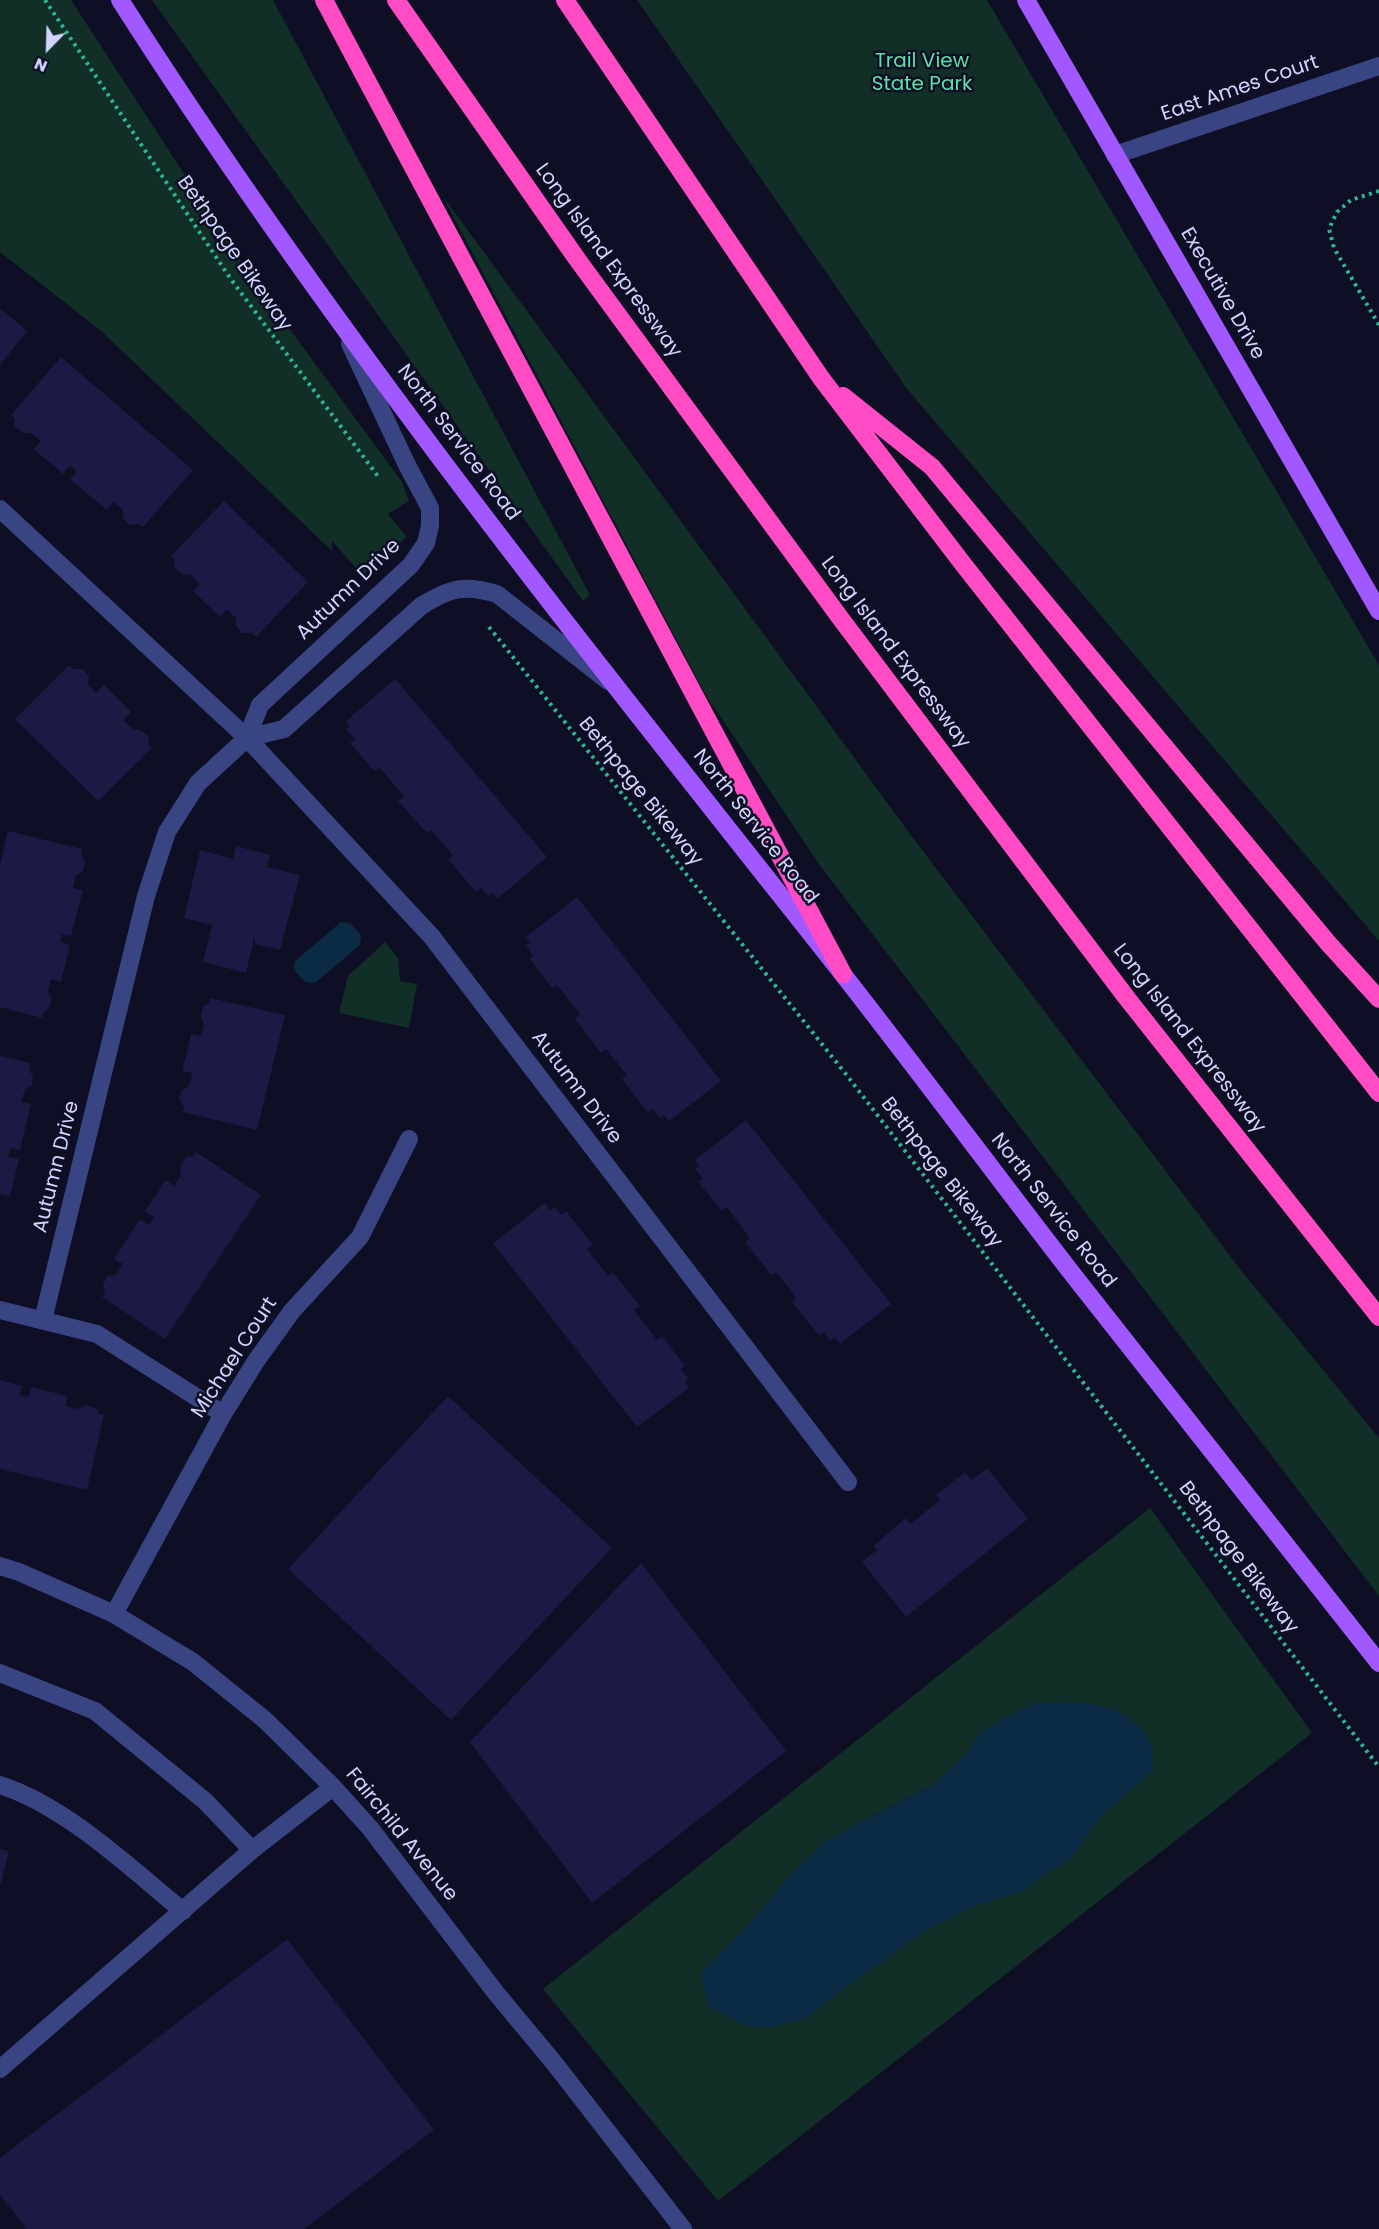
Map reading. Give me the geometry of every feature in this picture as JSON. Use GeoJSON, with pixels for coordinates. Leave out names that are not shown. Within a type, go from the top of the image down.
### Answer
{"type":"FeatureCollection","features":[{"type":"Feature","properties":{"kind":"highway"},"geometry":{"type":"LineString","coordinates":[[324,0],[843,975]]}},
{"type":"Feature","properties":{"kind":"highway","name":"Long Island Expressway"},"geometry":{"type":"LineString","coordinates":[[396,0],[577,259],[856,638],[1126,997],[1379,1317]]}},
{"type":"Feature","properties":{"kind":"highway"},"geometry":{"type":"LineString","coordinates":[[565,0],[820,378],[963,564],[1379,1093]]}},
{"type":"Feature","properties":{"kind":"highway"},"geometry":{"type":"LineString","coordinates":[[820,378],[932,467],[1328,943],[1379,999]]}},
{"type":"Feature","properties":{"kind":"main road","name":"North Service Road"},"geometry":{"type":"LineString","coordinates":[[120,0],[166,73],[343,328],[615,687],[843,975],[1073,1274],[1379,1663]]}},
{"type":"Feature","properties":{"kind":"main road","name":"Executive Drive"},"geometry":{"type":"LineString","coordinates":[[1026,0],[1379,611]]}},
{"type":"Feature","properties":{"kind":"street","name":"East Ames Court"},"geometry":{"type":"LineString","coordinates":[[1115,155],[1379,66]]}},
{"type":"Feature","properties":{"kind":"street","name":"Autumn Drive"},"geometry":{"type":"LineString","coordinates":[[43,1320],[146,896],[167,832],[198,783],[247,738],[260,705],[411,566],[426,543],[430,526],[430,508],[408,467],[343,328]]}},
{"type":"Feature","properties":{"kind":"street","name":"Autumn Drive"},"geometry":{"type":"LineString","coordinates":[[0,508],[247,738],[432,937],[848,1482]]}},
{"type":"Feature","properties":{"kind":"street","name":"Autumn Drive"},"geometry":{"type":"LineString","coordinates":[[247,738],[284,729],[421,606],[439,594],[458,588],[477,588],[497,594],[615,687]]}},
{"type":"Feature","properties":{"kind":"street","name":"Michael Court"},"geometry":{"type":"LineString","coordinates":[[114,1614],[223,1414],[256,1361],[292,1311],[325,1272],[360,1237],[409,1139]]}},
{"type":"Feature","properties":{"kind":"street"},"geometry":{"type":"LineString","coordinates":[[0,1310],[97,1334],[223,1414]]}},
{"type":"Feature","properties":{"kind":"street","name":"Fairchild Avenue"},"geometry":{"type":"LineString","coordinates":[[0,1566],[19,1572],[114,1614],[193,1662],[265,1720],[333,1787],[370,1828],[496,1993],[555,2064],[683,2229]]}},
{"type":"Feature","properties":{"kind":"street"},"geometry":{"type":"LineString","coordinates":[[0,1673],[95,1711],[206,1801],[252,1850]]}},
{"type":"Feature","properties":{"kind":"street"},"geometry":{"type":"LineString","coordinates":[[0,1785],[17,1790],[73,1823],[183,1911]]}},
{"type":"Feature","properties":{"kind":"street"},"geometry":{"type":"LineString","coordinates":[[0,2069],[252,1850],[333,1787]]}},
{"type":"Feature","properties":{"kind":"path","name":"Bethpage Bikeway"},"geometry":{"type":"LineString","coordinates":[[45,0],[230,278],[383,484]]}},
{"type":"Feature","properties":{"kind":"path"},"geometry":{"type":"LineString","coordinates":[[1379,191],[1351,200],[1337,212],[1329,229],[1334,248],[1379,325]]}},
{"type":"Feature","properties":{"kind":"path","name":"Bethpage Bikeway"},"geometry":{"type":"LineString","coordinates":[[485,622],[852,1083],[1379,1767]]}},
{"type":"Feature","properties":{"kind":"green space"},"geometry":{"type":"Polygon","coordinates":[[[0,0],[71,0],[248,272],[402,482],[409,501],[388,514],[407,537],[363,576],[332,541],[332,551],[100,330],[0,252],[0,0]]]}},
{"type":"Feature","properties":{"kind":"green space"},"geometry":{"type":"Polygon","coordinates":[[[152,0],[273,0],[590,595],[583,601],[152,0]]]}},
{"type":"Feature","properties":{"kind":"green space","name":"Trail View State Park"},"geometry":{"type":"Polygon","coordinates":[[[637,0],[987,0],[1379,665],[1379,941],[907,389],[637,0]]]}},
{"type":"Feature","properties":{"kind":"green space"},"geometry":{"type":"Polygon","coordinates":[[[442,195],[910,834],[1240,1269],[1379,1438],[1379,1596],[818,863],[704,692],[442,195]]]}},
{"type":"Feature","properties":{"kind":"green space"},"geometry":{"type":"Polygon","coordinates":[[[385,942],[398,958],[400,981],[417,984],[409,1028],[339,1013],[348,976],[385,942]]]}},
{"type":"Feature","properties":{"kind":"green space"},"geometry":{"type":"Polygon","coordinates":[[[1150,1508],[1312,1733],[718,2201],[543,1989],[1150,1508]],[[981,1732],[965,1755],[934,1784],[826,1841],[786,1879],[756,1917],[700,1974],[807,2018],[924,1932],[974,1906],[1022,1891],[1071,1858],[1101,1816],[1153,1771],[981,1732]]]}},
{"type":"Feature","properties":{"kind":"water"},"geometry":{"type":"Polygon","coordinates":[[[341,922],[350,923],[361,935],[360,945],[315,983],[305,982],[294,970],[295,961],[341,922]]]}},
{"type":"Feature","properties":{"kind":"water"},"geometry":{"type":"Polygon","coordinates":[[[1033,1703],[1081,1703],[1112,1709],[1137,1725],[1151,1746],[1153,1771],[1101,1816],[1071,1858],[1022,1891],[974,1906],[924,1932],[807,2018],[774,2027],[745,2026],[709,2007],[700,1974],[756,1917],[786,1879],[826,1841],[934,1784],[965,1755],[981,1732],[1033,1703]]]}},
{"type":"Feature","properties":{"kind":"building"},"geometry":{"type":"Polygon","coordinates":[[[0,308],[27,331],[0,365],[0,308]]]}},
{"type":"Feature","properties":{"kind":"building"},"geometry":{"type":"Polygon","coordinates":[[[61,357],[193,470],[143,527],[139,524],[130,525],[123,518],[123,510],[113,502],[107,510],[70,479],[77,472],[70,465],[63,474],[34,449],[41,441],[31,433],[23,433],[14,426],[15,419],[11,415],[61,357]]]}},
{"type":"Feature","properties":{"kind":"building"},"geometry":{"type":"Polygon","coordinates":[[[224,501],[308,582],[256,637],[252,633],[242,633],[236,626],[236,618],[227,609],[220,617],[193,591],[200,584],[191,575],[182,574],[174,567],[175,560],[171,556],[224,501]]]}},
{"type":"Feature","properties":{"kind":"building"},"geometry":{"type":"Polygon","coordinates":[[[69,665],[73,669],[82,669],[89,676],[88,684],[96,693],[104,685],[131,712],[123,720],[133,729],[141,730],[149,737],[148,744],[152,748],[98,801],[15,719],[69,665]]]}},
{"type":"Feature","properties":{"kind":"building"},"geometry":{"type":"Polygon","coordinates":[[[395,679],[547,857],[497,899],[492,893],[488,896],[481,888],[476,892],[448,859],[453,855],[431,830],[427,833],[398,801],[404,796],[379,767],[375,772],[350,743],[355,739],[346,730],[350,726],[346,721],[395,679]]]}},
{"type":"Feature","properties":{"kind":"building"},"geometry":{"type":"Polygon","coordinates":[[[8,831],[82,849],[81,854],[85,862],[83,871],[76,875],[73,888],[83,890],[71,936],[62,934],[60,942],[70,945],[61,982],[51,979],[48,992],[52,998],[49,1009],[43,1013],[42,1018],[0,1007],[0,865],[8,831]]]}},
{"type":"Feature","properties":{"kind":"building"},"geometry":{"type":"Polygon","coordinates":[[[236,846],[270,855],[267,867],[300,875],[280,950],[255,944],[255,935],[246,973],[203,962],[212,925],[184,918],[200,850],[233,859],[236,846]]]}},
{"type":"Feature","properties":{"kind":"building"},"geometry":{"type":"Polygon","coordinates":[[[577,897],[721,1081],[669,1121],[664,1115],[660,1118],[653,1109],[648,1113],[622,1079],[627,1075],[606,1049],[601,1053],[575,1019],[580,1014],[557,985],[552,988],[529,958],[533,956],[526,946],[530,942],[526,937],[577,897]]]}},
{"type":"Feature","properties":{"kind":"building"},"geometry":{"type":"Polygon","coordinates":[[[210,998],[285,1015],[257,1130],[183,1112],[184,1107],[179,1099],[182,1090],[189,1086],[193,1073],[182,1071],[191,1034],[201,1036],[204,1024],[201,1015],[203,1006],[209,1003],[210,998]]]}},
{"type":"Feature","properties":{"kind":"building"},"geometry":{"type":"Polygon","coordinates":[[[0,1056],[30,1063],[29,1069],[33,1077],[32,1086],[25,1089],[21,1102],[31,1104],[20,1150],[11,1148],[8,1157],[19,1159],[10,1196],[0,1194],[0,1056]]]}},
{"type":"Feature","properties":{"kind":"building"},"geometry":{"type":"Polygon","coordinates":[[[746,1120],[891,1304],[840,1344],[834,1337],[830,1341],[824,1332],[819,1336],[792,1302],[796,1298],[788,1287],[776,1272],[771,1275],[745,1242],[750,1238],[727,1207],[722,1211],[698,1182],[703,1179],[695,1169],[699,1166],[695,1160],[746,1120]]]}},
{"type":"Feature","properties":{"kind":"building"},"geometry":{"type":"Polygon","coordinates":[[[196,1152],[261,1195],[165,1339],[102,1297],[105,1293],[103,1284],[108,1276],[116,1275],[123,1264],[114,1259],[140,1219],[149,1225],[154,1217],[145,1211],[166,1180],[174,1186],[181,1175],[180,1167],[186,1157],[193,1157],[196,1152]]]}},
{"type":"Feature","properties":{"kind":"building"},"geometry":{"type":"Polygon","coordinates":[[[545,1203],[550,1210],[555,1207],[561,1215],[566,1211],[593,1245],[587,1249],[608,1276],[613,1272],[640,1306],[634,1310],[657,1340],[662,1336],[685,1366],[681,1369],[688,1379],[685,1382],[689,1388],[637,1427],[493,1243],[545,1203]]]}},
{"type":"Feature","properties":{"kind":"building"},"geometry":{"type":"Polygon","coordinates":[[[0,1380],[22,1386],[20,1395],[29,1397],[31,1387],[68,1396],[65,1406],[78,1409],[85,1405],[96,1408],[99,1414],[104,1415],[87,1490],[0,1469],[0,1380]]]}},
{"type":"Feature","properties":{"kind":"building"},"geometry":{"type":"Polygon","coordinates":[[[448,1396],[612,1548],[451,1720],[288,1569],[448,1396]]]}},
{"type":"Feature","properties":{"kind":"building"},"geometry":{"type":"Polygon","coordinates":[[[987,1468],[1028,1519],[906,1617],[862,1562],[877,1550],[873,1546],[906,1518],[910,1524],[940,1500],[936,1495],[965,1472],[972,1480],[987,1468]]]}},
{"type":"Feature","properties":{"kind":"building"},"geometry":{"type":"Polygon","coordinates":[[[641,1563],[786,1751],[592,1903],[470,1742],[641,1563]]]}},
{"type":"Feature","properties":{"kind":"building"},"geometry":{"type":"Polygon","coordinates":[[[0,1849],[9,1851],[1,1884],[0,1884],[0,1849]]]}},
{"type":"Feature","properties":{"kind":"building"},"geometry":{"type":"Polygon","coordinates":[[[287,1939],[434,2130],[304,2229],[27,2229],[0,2195],[0,2158],[287,1939]]]}}]}
